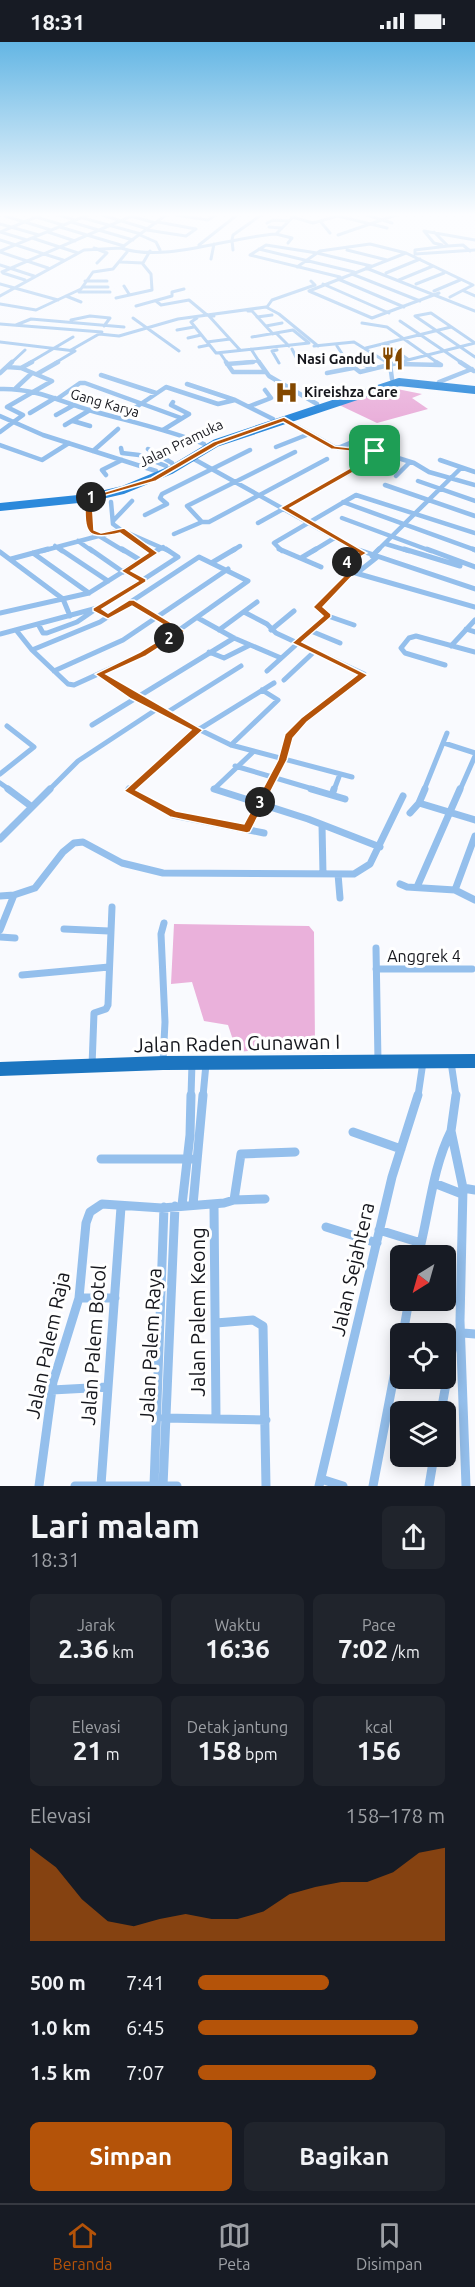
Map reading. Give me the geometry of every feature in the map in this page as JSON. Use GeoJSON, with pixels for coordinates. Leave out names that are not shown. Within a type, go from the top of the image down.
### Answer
{"type":"FeatureCollection","features":[{"type":"Feature","properties":{"kind":"highway","name":"Jalan Raden Gunawan I"},"geometry":{"type":"LineString","coordinates":[[0,1069],[163,1063],[475,1061]]}},
{"type":"Feature","properties":{"kind":"main road","name":"Jalan Pramuka"},"geometry":{"type":"LineString","coordinates":[[53,499],[88,498],[139,485],[193,454],[204,444],[284,419],[317,404],[392,379],[442,382],[475,388]]}},
{"type":"Feature","properties":{"kind":"main road","name":"Jalan Pramuka"},"geometry":{"type":"LineString","coordinates":[[0,505],[106,491],[273,419],[403,381],[475,388]]}},
{"type":"Feature","properties":{"kind":"street"},"geometry":{"type":"LineString","coordinates":[[0,296],[21,282]]}},
{"type":"Feature","properties":{"kind":"street"},"geometry":{"type":"LineString","coordinates":[[83,287],[84,282]]}},
{"type":"Feature","properties":{"kind":"street"},"geometry":{"type":"LineString","coordinates":[[116,298],[153,290],[150,282]]}},
{"type":"Feature","properties":{"kind":"street"},"geometry":{"type":"LineString","coordinates":[[312,282],[315,285],[272,300],[267,307],[192,319],[194,327],[214,352],[220,353],[353,342],[390,364],[392,379]]}},
{"type":"Feature","properties":{"kind":"street"},"geometry":{"type":"LineString","coordinates":[[327,282],[309,291],[368,317],[379,317],[420,301],[456,282]]}},
{"type":"Feature","properties":{"kind":"street"},"geometry":{"type":"LineString","coordinates":[[349,282],[404,307]]}},
{"type":"Feature","properties":{"kind":"street"},"geometry":{"type":"LineString","coordinates":[[375,282],[420,301]]}},
{"type":"Feature","properties":{"kind":"street"},"geometry":{"type":"LineString","coordinates":[[407,282],[450,297],[475,309]]}},
{"type":"Feature","properties":{"kind":"street"},"geometry":{"type":"LineString","coordinates":[[410,282],[475,309]]}},
{"type":"Feature","properties":{"kind":"street"},"geometry":{"type":"LineString","coordinates":[[416,284],[420,282]]}},
{"type":"Feature","properties":{"kind":"street"},"geometry":{"type":"LineString","coordinates":[[450,297],[473,285],[466,282]]}},
{"type":"Feature","properties":{"kind":"street"},"geometry":{"type":"LineString","coordinates":[[0,284],[58,300]]}},
{"type":"Feature","properties":{"kind":"street"},"geometry":{"type":"LineString","coordinates":[[323,284],[389,313]]}},
{"type":"Feature","properties":{"kind":"street"},"geometry":{"type":"LineString","coordinates":[[124,286],[129,294]]}},
{"type":"Feature","properties":{"kind":"street"},"geometry":{"type":"LineString","coordinates":[[0,304],[35,310],[83,287],[108,287]]}},
{"type":"Feature","properties":{"kind":"street"},"geometry":{"type":"LineString","coordinates":[[136,306],[156,301],[184,289]]}},
{"type":"Feature","properties":{"kind":"street"},"geometry":{"type":"LineString","coordinates":[[464,291],[475,296]]}},
{"type":"Feature","properties":{"kind":"street"},"geometry":{"type":"LineString","coordinates":[[76,292],[110,292]]}},
{"type":"Feature","properties":{"kind":"street"},"geometry":{"type":"LineString","coordinates":[[66,296],[81,302]]}},
{"type":"Feature","properties":{"kind":"street"},"geometry":{"type":"LineString","coordinates":[[156,301],[161,305],[189,300],[208,316],[240,350]]}},
{"type":"Feature","properties":{"kind":"street"},"geometry":{"type":"LineString","coordinates":[[267,307],[318,346]]}},
{"type":"Feature","properties":{"kind":"street"},"geometry":{"type":"LineString","coordinates":[[15,314],[21,308]]}},
{"type":"Feature","properties":{"kind":"street"},"geometry":{"type":"LineString","coordinates":[[71,350],[98,334],[120,336],[208,316],[251,310],[291,347],[297,359]]}},
{"type":"Feature","properties":{"kind":"street"},"geometry":{"type":"LineString","coordinates":[[475,343],[430,313],[415,316],[475,357]]}},
{"type":"Feature","properties":{"kind":"street"},"geometry":{"type":"LineString","coordinates":[[257,317],[272,315]]}},
{"type":"Feature","properties":{"kind":"street"},"geometry":{"type":"LineString","coordinates":[[67,322],[90,316],[110,318],[100,332]]}},
{"type":"Feature","properties":{"kind":"street"},"geometry":{"type":"LineString","coordinates":[[133,318],[179,351]]}},
{"type":"Feature","properties":{"kind":"street"},"geometry":{"type":"LineString","coordinates":[[15,325],[31,319],[124,327]]}},
{"type":"Feature","properties":{"kind":"street"},"geometry":{"type":"LineString","coordinates":[[400,321],[474,370]]}},
{"type":"Feature","properties":{"kind":"street"},"geometry":{"type":"LineString","coordinates":[[266,326],[282,323]]}},
{"type":"Feature","properties":{"kind":"street"},"geometry":{"type":"LineString","coordinates":[[362,323],[387,327],[441,365],[396,363]]}},
{"type":"Feature","properties":{"kind":"street"},"geometry":{"type":"LineString","coordinates":[[1,324],[115,333]]}},
{"type":"Feature","properties":{"kind":"street"},"geometry":{"type":"LineString","coordinates":[[177,330],[194,327]]}},
{"type":"Feature","properties":{"kind":"street"},"geometry":{"type":"LineString","coordinates":[[366,348],[451,327]]}},
{"type":"Feature","properties":{"kind":"street"},"geometry":{"type":"LineString","coordinates":[[252,337],[295,331],[309,343],[272,351],[279,363]]}},
{"type":"Feature","properties":{"kind":"street"},"geometry":{"type":"LineString","coordinates":[[188,338],[201,335]]}},
{"type":"Feature","properties":{"kind":"street"},"geometry":{"type":"LineString","coordinates":[[3,370],[21,368],[74,337]]}},
{"type":"Feature","properties":{"kind":"street"},"geometry":{"type":"LineString","coordinates":[[199,347],[230,339]]}},
{"type":"Feature","properties":{"kind":"street"},"geometry":{"type":"LineString","coordinates":[[0,342],[75,352],[34,373],[16,388]]}},
{"type":"Feature","properties":{"kind":"street"},"geometry":{"type":"LineString","coordinates":[[385,343],[409,360]]}},
{"type":"Feature","properties":{"kind":"street"},"geometry":{"type":"LineString","coordinates":[[337,345],[353,368],[360,372],[475,343]]}},
{"type":"Feature","properties":{"kind":"street"},"geometry":{"type":"LineString","coordinates":[[251,349],[265,372],[317,404]]}},
{"type":"Feature","properties":{"kind":"street"},"geometry":{"type":"LineString","coordinates":[[3,370],[24,350]]}},
{"type":"Feature","properties":{"kind":"street"},"geometry":{"type":"LineString","coordinates":[[220,353],[235,372],[265,372]]}},
{"type":"Feature","properties":{"kind":"street"},"geometry":{"type":"LineString","coordinates":[[354,357],[372,369]]}},
{"type":"Feature","properties":{"kind":"street"},"geometry":{"type":"LineString","coordinates":[[319,360],[346,358]]}},
{"type":"Feature","properties":{"kind":"street"},"geometry":{"type":"LineString","coordinates":[[227,364],[259,361]]}},
{"type":"Feature","properties":{"kind":"street"},"geometry":{"type":"LineString","coordinates":[[0,432],[23,415],[7,407],[52,381],[21,368]]}},
{"type":"Feature","properties":{"kind":"street"},"geometry":{"type":"LineString","coordinates":[[327,373],[353,368]]}},
{"type":"Feature","properties":{"kind":"street"},"geometry":{"type":"LineString","coordinates":[[442,382],[474,370]]}},
{"type":"Feature","properties":{"kind":"street"},"geometry":{"type":"LineString","coordinates":[[101,375],[156,393]]}},
{"type":"Feature","properties":{"kind":"street"},"geometry":{"type":"LineString","coordinates":[[30,413],[85,382],[181,418]]}},
{"type":"Feature","properties":{"kind":"street"},"geometry":{"type":"LineString","coordinates":[[187,384],[250,406],[273,419]]}},
{"type":"Feature","properties":{"kind":"street","name":"Gang Karya"},"geometry":{"type":"LineString","coordinates":[[0,389],[16,388],[35,391],[204,444]]}},
{"type":"Feature","properties":{"kind":"street"},"geometry":{"type":"LineString","coordinates":[[120,418],[162,388],[172,388],[218,404],[235,400]]}},
{"type":"Feature","properties":{"kind":"street"},"geometry":{"type":"LineString","coordinates":[[250,406],[271,398],[265,390]]}},
{"type":"Feature","properties":{"kind":"street"},"geometry":{"type":"LineString","coordinates":[[163,430],[189,414],[172,406],[173,402]]}},
{"type":"Feature","properties":{"kind":"street"},"geometry":{"type":"LineString","coordinates":[[56,414],[74,405]]}},
{"type":"Feature","properties":{"kind":"street"},"geometry":{"type":"LineString","coordinates":[[65,425],[90,410]]}},
{"type":"Feature","properties":{"kind":"street"},"geometry":{"type":"LineString","coordinates":[[0,416],[12,423],[156,471]]}},
{"type":"Feature","properties":{"kind":"street"},"geometry":{"type":"LineString","coordinates":[[284,419],[338,449],[377,452],[410,462],[427,471],[475,485]]}},
{"type":"Feature","properties":{"kind":"street"},"geometry":{"type":"LineString","coordinates":[[74,420],[90,426]]}},
{"type":"Feature","properties":{"kind":"street"},"geometry":{"type":"LineString","coordinates":[[93,451],[118,429]]}},
{"type":"Feature","properties":{"kind":"street"},"geometry":{"type":"LineString","coordinates":[[276,447],[309,434]]}},
{"type":"Feature","properties":{"kind":"street"},"geometry":{"type":"LineString","coordinates":[[258,523],[357,468],[396,436]]}},
{"type":"Feature","properties":{"kind":"street"},"geometry":{"type":"LineString","coordinates":[[338,449],[364,437]]}},
{"type":"Feature","properties":{"kind":"street"},"geometry":{"type":"LineString","coordinates":[[0,445],[42,460],[69,443]]}},
{"type":"Feature","properties":{"kind":"street"},"geometry":{"type":"LineString","coordinates":[[148,449],[169,464]]}},
{"type":"Feature","properties":{"kind":"street"},"geometry":{"type":"LineString","coordinates":[[145,515],[167,504],[160,498],[162,494],[250,450]]}},
{"type":"Feature","properties":{"kind":"street"},"geometry":{"type":"LineString","coordinates":[[202,522],[187,506],[295,452]]}},
{"type":"Feature","properties":{"kind":"street"},"geometry":{"type":"LineString","coordinates":[[193,454],[213,469],[363,553],[475,589]]}},
{"type":"Feature","properties":{"kind":"street"},"geometry":{"type":"LineString","coordinates":[[139,455],[169,464]]}},
{"type":"Feature","properties":{"kind":"street"},"geometry":{"type":"LineString","coordinates":[[174,534],[202,522],[212,521],[327,459]]}},
{"type":"Feature","properties":{"kind":"street"},"geometry":{"type":"LineString","coordinates":[[106,476],[102,470],[122,460]]}},
{"type":"Feature","properties":{"kind":"street"},"geometry":{"type":"LineString","coordinates":[[440,460],[475,472]]}},
{"type":"Feature","properties":{"kind":"street"},"geometry":{"type":"LineString","coordinates":[[396,476],[410,462]]}},
{"type":"Feature","properties":{"kind":"street"},"geometry":{"type":"LineString","coordinates":[[354,625],[328,616],[318,607],[354,572],[374,557],[438,488],[461,468]]}},
{"type":"Feature","properties":{"kind":"street"},"geometry":{"type":"LineString","coordinates":[[418,481],[475,501]]}},
{"type":"Feature","properties":{"kind":"street"},"geometry":{"type":"LineString","coordinates":[[385,485],[475,516]]}},
{"type":"Feature","properties":{"kind":"street"},"geometry":{"type":"LineString","coordinates":[[321,567],[278,549],[274,543],[359,494],[475,532]]}},
{"type":"Feature","properties":{"kind":"street"},"geometry":{"type":"LineString","coordinates":[[88,498],[89,529],[140,560]]}},
{"type":"Feature","properties":{"kind":"street"},"geometry":{"type":"LineString","coordinates":[[113,522],[132,501]]}},
{"type":"Feature","properties":{"kind":"street"},"geometry":{"type":"LineString","coordinates":[[111,502],[110,516],[114,526],[154,553]]}},
{"type":"Feature","properties":{"kind":"street"},"geometry":{"type":"LineString","coordinates":[[343,502],[475,550]]}},
{"type":"Feature","properties":{"kind":"street"},"geometry":{"type":"LineString","coordinates":[[342,518],[474,569]]}},
{"type":"Feature","properties":{"kind":"street"},"geometry":{"type":"LineString","coordinates":[[10,559],[123,531],[163,547],[178,558],[86,617],[47,633],[43,633],[38,624]]}},
{"type":"Feature","properties":{"kind":"street"},"geometry":{"type":"LineString","coordinates":[[300,558],[336,537]]}},
{"type":"Feature","properties":{"kind":"street"},"geometry":{"type":"LineString","coordinates":[[78,541],[124,571],[144,581]]}},
{"type":"Feature","properties":{"kind":"street"},"geometry":{"type":"LineString","coordinates":[[386,544],[474,569]]}},
{"type":"Feature","properties":{"kind":"street"},"geometry":{"type":"LineString","coordinates":[[55,546],[108,582]]}},
{"type":"Feature","properties":{"kind":"street"},"geometry":{"type":"LineString","coordinates":[[213,562],[240,546]]}},
{"type":"Feature","properties":{"kind":"street"},"geometry":{"type":"LineString","coordinates":[[0,613],[89,593],[163,547]]}},
{"type":"Feature","properties":{"kind":"street"},"geometry":{"type":"LineString","coordinates":[[0,552],[63,599],[70,615]]}},
{"type":"Feature","properties":{"kind":"street"},"geometry":{"type":"LineString","coordinates":[[33,553],[89,593]]}},
{"type":"Feature","properties":{"kind":"street"},"geometry":{"type":"LineString","coordinates":[[363,553],[343,565],[354,572],[475,607]]}},
{"type":"Feature","properties":{"kind":"street"},"geometry":{"type":"LineString","coordinates":[[16,630],[32,650],[72,686],[143,654],[180,631],[248,582],[228,569],[199,557],[108,617],[32,650]]}},
{"type":"Feature","properties":{"kind":"street"},"geometry":{"type":"LineString","coordinates":[[54,671],[123,640],[228,569]]}},
{"type":"Feature","properties":{"kind":"street"},"geometry":{"type":"LineString","coordinates":[[132,602],[180,631]]}},
{"type":"Feature","properties":{"kind":"street"},"geometry":{"type":"LineString","coordinates":[[219,630],[257,602]]}},
{"type":"Feature","properties":{"kind":"street"},"geometry":{"type":"LineString","coordinates":[[0,634],[95,610],[108,617]]}},
{"type":"Feature","properties":{"kind":"street"},"geometry":{"type":"LineString","coordinates":[[271,630],[294,611]]}},
{"type":"Feature","properties":{"kind":"street"},"geometry":{"type":"LineString","coordinates":[[244,612],[267,624],[271,630],[364,675],[297,727],[289,736],[283,759],[247,829]]}},
{"type":"Feature","properties":{"kind":"street"},"geometry":{"type":"LineString","coordinates":[[267,671],[328,616]]}},
{"type":"Feature","properties":{"kind":"street"},"geometry":{"type":"LineString","coordinates":[[198,618],[234,638],[281,658]]}},
{"type":"Feature","properties":{"kind":"street"},"geometry":{"type":"LineString","coordinates":[[451,646],[475,620]]}},
{"type":"Feature","properties":{"kind":"street"},"geometry":{"type":"LineString","coordinates":[[466,629],[475,632]]}},
{"type":"Feature","properties":{"kind":"street"},"geometry":{"type":"LineString","coordinates":[[311,631],[340,643]]}},
{"type":"Feature","properties":{"kind":"street"},"geometry":{"type":"LineString","coordinates":[[444,665],[405,653],[401,648],[413,636],[475,652]]}},
{"type":"Feature","properties":{"kind":"street"},"geometry":{"type":"LineString","coordinates":[[92,725],[134,696],[234,638]]}},
{"type":"Feature","properties":{"kind":"street"},"geometry":{"type":"LineString","coordinates":[[209,652],[222,659],[250,645]]}},
{"type":"Feature","properties":{"kind":"street"},"geometry":{"type":"LineString","coordinates":[[284,680],[315,651]]}},
{"type":"Feature","properties":{"kind":"street"},"geometry":{"type":"LineString","coordinates":[[166,713],[241,666]]}},
{"type":"Feature","properties":{"kind":"street"},"geometry":{"type":"LineString","coordinates":[[99,674],[157,709],[231,745],[252,753],[352,777]]}},
{"type":"Feature","properties":{"kind":"street"},"geometry":{"type":"LineString","coordinates":[[264,833],[173,815],[128,790],[198,730],[274,683]]}},
{"type":"Feature","properties":{"kind":"street"},"geometry":{"type":"LineString","coordinates":[[231,745],[278,700],[262,690]]}},
{"type":"Feature","properties":{"kind":"street"},"geometry":{"type":"LineString","coordinates":[[0,839],[78,761],[157,709]]}},
{"type":"Feature","properties":{"kind":"street"},"geometry":{"type":"LineString","coordinates":[[0,774],[34,747],[7,726]]}},
{"type":"Feature","properties":{"kind":"street"},"geometry":{"type":"LineString","coordinates":[[410,813],[419,803],[447,733]]}},
{"type":"Feature","properties":{"kind":"street"},"geometry":{"type":"LineString","coordinates":[[417,887],[475,755],[444,743]]}},
{"type":"Feature","properties":{"kind":"street"},"geometry":{"type":"LineString","coordinates":[[252,753],[235,766],[214,789],[380,847]]}},
{"type":"Feature","properties":{"kind":"street"},"geometry":{"type":"LineString","coordinates":[[235,766],[345,799]]}},
{"type":"Feature","properties":{"kind":"street"},"geometry":{"type":"LineString","coordinates":[[332,795],[340,774]]}},
{"type":"Feature","properties":{"kind":"street"},"geometry":{"type":"LineString","coordinates":[[0,783],[32,807]]}},
{"type":"Feature","properties":{"kind":"street"},"geometry":{"type":"LineString","coordinates":[[0,896],[26,893],[35,888],[63,852],[74,843],[83,842],[122,863],[163,873],[338,874],[362,871],[370,864],[380,847],[403,796]]}},
{"type":"Feature","properties":{"kind":"street"},"geometry":{"type":"LineString","coordinates":[[419,803],[475,820]]}},
{"type":"Feature","properties":{"kind":"street"},"geometry":{"type":"LineString","coordinates":[[322,825],[323,874]]}},
{"type":"Feature","properties":{"kind":"street"},"geometry":{"type":"LineString","coordinates":[[455,890],[475,836]]}},
{"type":"Feature","properties":{"kind":"street"},"geometry":{"type":"LineString","coordinates":[[338,874],[340,898]]}},
{"type":"Feature","properties":{"kind":"street"},"geometry":{"type":"LineString","coordinates":[[400,884],[455,890],[475,900]]}},
{"type":"Feature","properties":{"kind":"street"},"geometry":{"type":"LineString","coordinates":[[0,930],[14,894]]}},
{"type":"Feature","properties":{"kind":"street"},"geometry":{"type":"LineString","coordinates":[[92,1066],[93,1016],[95,1012],[103,1010],[108,1005],[109,931],[112,907]]}},
{"type":"Feature","properties":{"kind":"street"},"geometry":{"type":"LineString","coordinates":[[163,1063],[165,1022],[161,934],[164,923]]}},
{"type":"Feature","properties":{"kind":"street"},"geometry":{"type":"LineString","coordinates":[[64,929],[109,931]]}},
{"type":"Feature","properties":{"kind":"street"},"geometry":{"type":"LineString","coordinates":[[0,937],[15,938]]}},
{"type":"Feature","properties":{"kind":"street"},"geometry":{"type":"LineString","coordinates":[[376,948],[378,1062]]}},
{"type":"Feature","properties":{"kind":"street"},"geometry":{"type":"LineString","coordinates":[[22,975],[109,966]]}},
{"type":"Feature","properties":{"kind":"street","name":"Anggrek 4"},"geometry":{"type":"LineString","coordinates":[[376,969],[472,969]]}},
{"type":"Feature","properties":{"kind":"street","name":"Jalan Sejahtera"},"geometry":{"type":"LineString","coordinates":[[320,1482],[379,1230],[401,1149],[417,1104],[423,1062]]}},
{"type":"Feature","properties":{"kind":"street"},"geometry":{"type":"LineString","coordinates":[[379,1230],[420,1243],[429,1217],[442,1149],[451,1131],[456,1096],[451,1062]]}},
{"type":"Feature","properties":{"kind":"street"},"geometry":{"type":"LineString","coordinates":[[193,1205],[198,1160],[199,1063]]}},
{"type":"Feature","properties":{"kind":"street","name":"Jalan Palem Raya"},"geometry":{"type":"LineString","coordinates":[[163,1351],[178,1206],[188,1159],[199,1063]]}},
{"type":"Feature","properties":{"kind":"street"},"geometry":{"type":"LineString","coordinates":[[451,1131],[462,1191],[460,1321],[463,1333],[466,1486]]}},
{"type":"Feature","properties":{"kind":"street"},"geometry":{"type":"LineString","coordinates":[[352,1132],[401,1149]]}},
{"type":"Feature","properties":{"kind":"street"},"geometry":{"type":"LineString","coordinates":[[234,1200],[242,1154],[295,1152]]}},
{"type":"Feature","properties":{"kind":"street"},"geometry":{"type":"LineString","coordinates":[[101,1159],[198,1160]]}},
{"type":"Feature","properties":{"kind":"street"},"geometry":{"type":"LineString","coordinates":[[434,1183],[462,1191],[475,1190]]}},
{"type":"Feature","properties":{"kind":"street"},"geometry":{"type":"LineString","coordinates":[[121,1207],[214,1206],[234,1200],[265,1200]]}},
{"type":"Feature","properties":{"kind":"street","name":"Jalan Palem Raja"},"geometry":{"type":"LineString","coordinates":[[39,1486],[52,1390],[79,1298],[86,1223],[90,1212],[99,1204],[121,1207]]}},
{"type":"Feature","properties":{"kind":"street","name":"Jalan Palem Keong"},"geometry":{"type":"LineString","coordinates":[[214,1206],[216,1418]]}},
{"type":"Feature","properties":{"kind":"street","name":"Jalan Palem Botol"},"geometry":{"type":"LineString","coordinates":[[101,1485],[121,1207]]}},
{"type":"Feature","properties":{"kind":"street","name":"Jalan Palem Raya"},"geometry":{"type":"LineString","coordinates":[[163,1486],[159,1451],[163,1351],[160,1291],[164,1207]]}},
{"type":"Feature","properties":{"kind":"street"},"geometry":{"type":"LineString","coordinates":[[326,1227],[377,1243]]}},
{"type":"Feature","properties":{"kind":"street"},"geometry":{"type":"LineString","coordinates":[[160,1291],[171,1291]]}},
{"type":"Feature","properties":{"kind":"street"},"geometry":{"type":"LineString","coordinates":[[79,1298],[115,1298]]}},
{"type":"Feature","properties":{"kind":"street"},"geometry":{"type":"LineString","coordinates":[[216,1323],[253,1320],[263,1326],[266,1486]]}},
{"type":"Feature","properties":{"kind":"street"},"geometry":{"type":"LineString","coordinates":[[443,1401],[452,1345],[457,1336],[463,1333],[475,1334]]}},
{"type":"Feature","properties":{"kind":"street"},"geometry":{"type":"LineString","coordinates":[[52,1390],[108,1387]]}},
{"type":"Feature","properties":{"kind":"street"},"geometry":{"type":"LineString","coordinates":[[374,1486],[392,1389]]}},
{"type":"Feature","properties":{"kind":"street","name":"Jalan Palem Raya"},"geometry":{"type":"LineString","coordinates":[[154,1486],[164,1418],[161,1401]]}},
{"type":"Feature","properties":{"kind":"street","name":"Jalan Palem Keong"},"geometry":{"type":"LineString","coordinates":[[164,1418],[266,1420]]}},
{"type":"Feature","properties":{"kind":"street"},"geometry":{"type":"LineString","coordinates":[[429,1486],[432,1467]]}},
{"type":"Feature","properties":{"kind":"street"},"geometry":{"type":"LineString","coordinates":[[320,1482],[343,1486]]}},
{"type":"Feature","properties":{"kind":"street"},"geometry":{"type":"LineString","coordinates":[[75,1486],[177,1486]]}},
{"type":"Feature","properties":{"kind":"shaded area"},"geometry":{"type":"Polygon","coordinates":[[[392,388],[422,394],[412,398],[428,409],[377,423],[337,404],[392,388]]]}},
{"type":"Feature","properties":{"kind":"shaded area"},"geometry":{"type":"Polygon","coordinates":[[[174,924],[309,926],[314,932],[315,1045],[237,1052],[228,1025],[204,1021],[192,982],[171,984],[174,924]]]}},
{"type":"Feature","properties":{"kind":"place","name":"Nasi Gandul"},"geometry":{"type":"Point","coordinates":[393,359]}},
{"type":"Feature","properties":{"kind":"place","name":"Kireishza Care"},"geometry":{"type":"Point","coordinates":[286,392]}},
{"type":"Feature","properties":{"kind":"route"},"geometry":{"type":"LineString","coordinates":[[284,419],[334,447],[343,450],[375,451],[357,468],[284,508],[363,553],[343,565],[352,572],[318,607],[328,616],[296,643],[362,672],[364,675],[304,720],[289,736],[283,760],[247,829],[173,815],[129,791],[198,730],[134,696],[99,674],[136,658],[180,631],[132,602],[108,617],[96,609],[144,581],[125,571],[154,553],[135,542],[121,530],[100,536],[91,531],[89,529],[88,498],[139,485],[171,470],[216,443],[284,419]]}}]}
